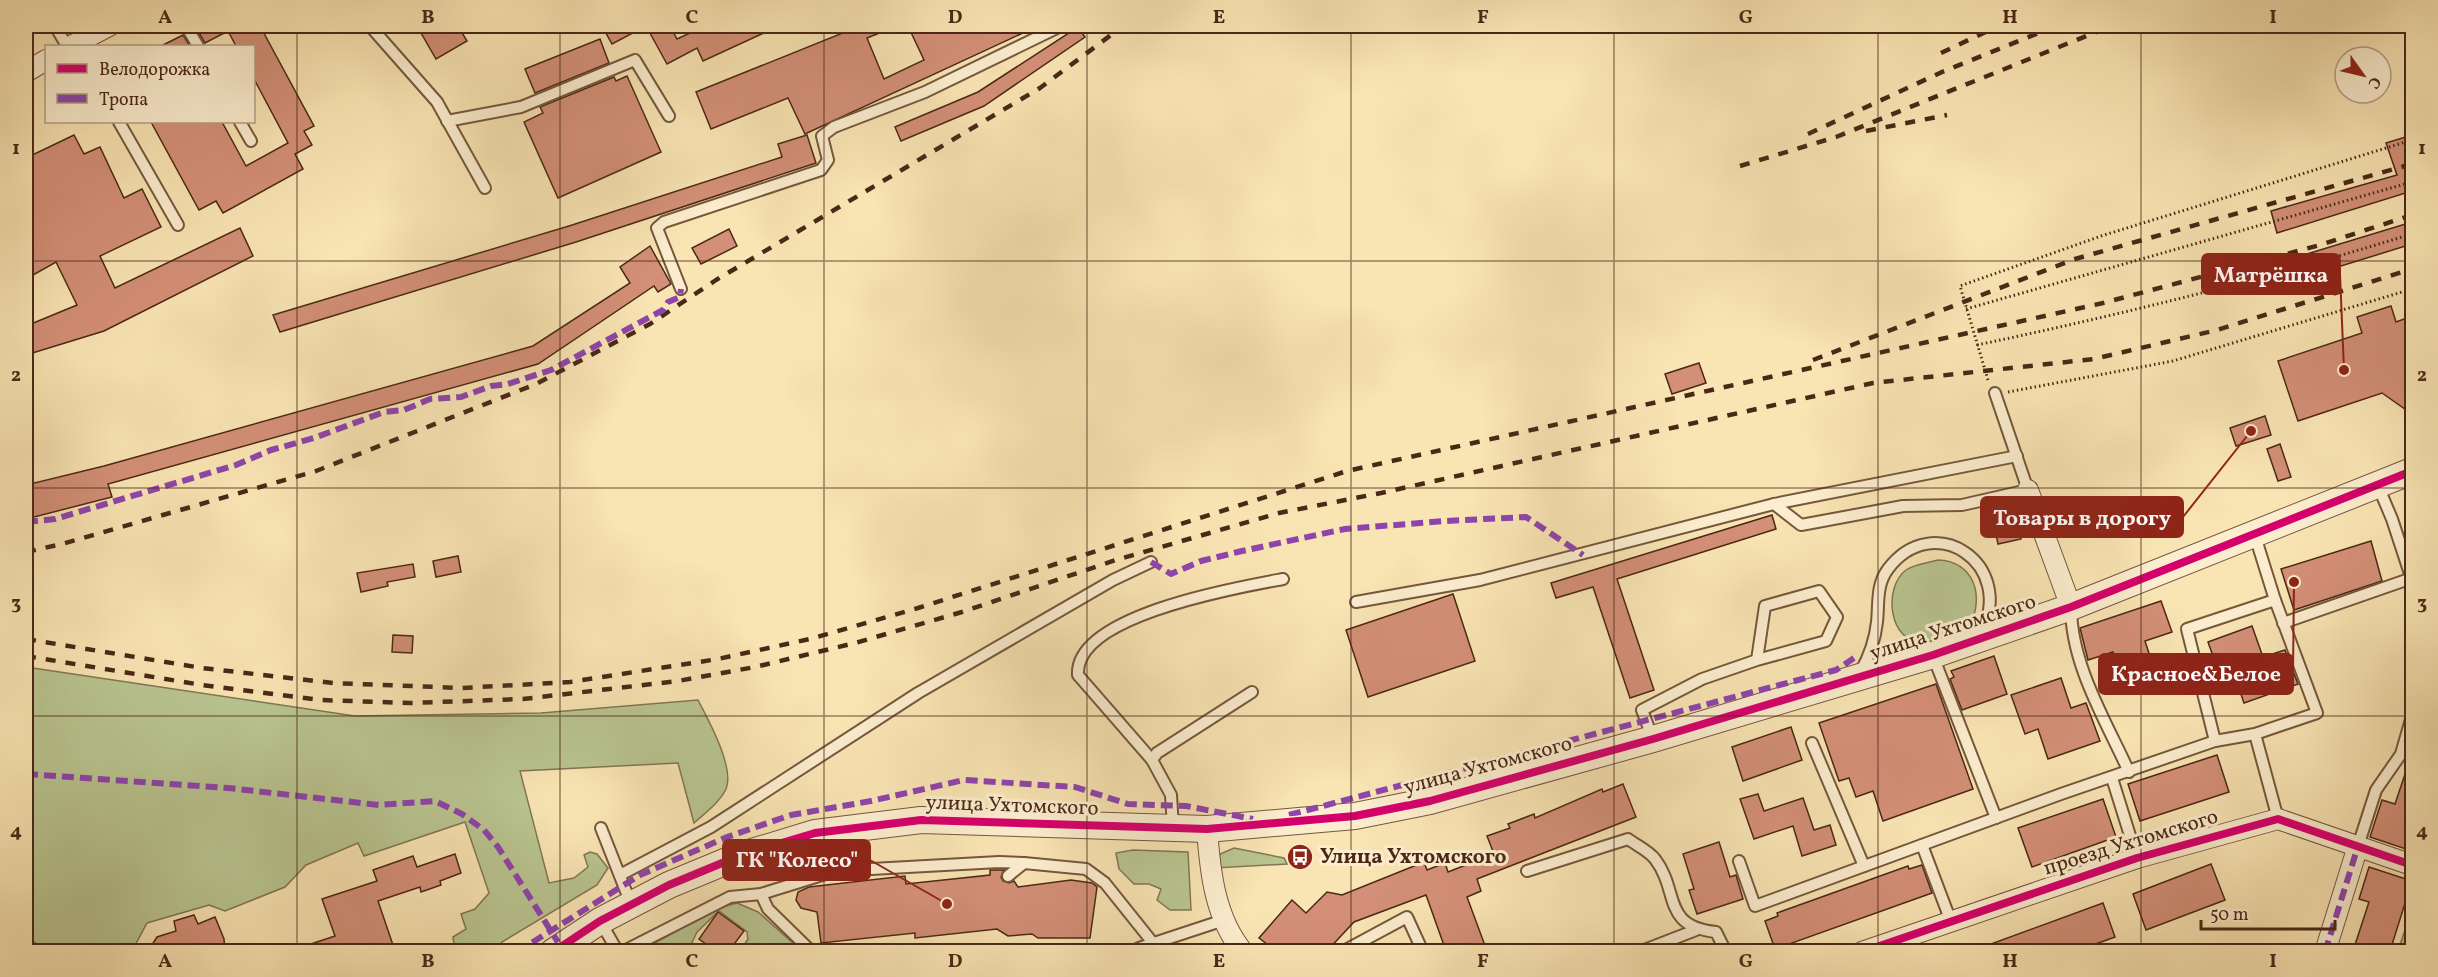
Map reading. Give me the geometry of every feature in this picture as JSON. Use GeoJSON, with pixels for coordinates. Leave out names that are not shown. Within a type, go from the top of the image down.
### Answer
{"type":"FeatureCollection","features":[{"type":"Feature","properties":{"kind":"street"},"geometry":{"type":"LineString","coordinates":[[76,45],[109,26]]}},
{"type":"Feature","properties":{"kind":"street"},"geometry":{"type":"LineString","coordinates":[[26,72],[45,61]]}},
{"type":"Feature","properties":{"kind":"street","name":"улица Ухтомского"},"geometry":{"type":"LineString","coordinates":[[553,951],[631,904],[701,871],[774,844],[861,826],[921,820],[959,820],[1207,830],[1328,819],[1393,810],[1653,739],[1933,655],[2071,607],[2254,536],[2412,471]]}},
{"type":"Feature","properties":{"kind":"street"},"geometry":{"type":"LineString","coordinates":[[2028,489],[2071,607]]}},
{"type":"Feature","properties":{"kind":"street"},"geometry":{"type":"LineString","coordinates":[[2278,819],[2412,865]]}},
{"type":"Feature","properties":{"kind":"street","name":"проезд Ухтомского"},"geometry":{"type":"LineString","coordinates":[[1862,951],[1950,919],[2138,858],[2278,819]]}},
{"type":"Feature","properties":{"kind":"street"},"geometry":{"type":"LineString","coordinates":[[1207,830],[1210,874],[1232,939],[1243,951]]}},
{"type":"Feature","properties":{"kind":"street"},"geometry":{"type":"LineString","coordinates":[[2325,951],[2358,846]]}},
{"type":"Feature","properties":{"kind":"lane"},"geometry":{"type":"LineString","coordinates":[[55,26],[76,45]]}},
{"type":"Feature","properties":{"kind":"lane"},"geometry":{"type":"LineString","coordinates":[[186,26],[197,45]]}},
{"type":"Feature","properties":{"kind":"lane"},"geometry":{"type":"LineString","coordinates":[[370,26],[437,102],[485,188]]}},
{"type":"Feature","properties":{"kind":"lane"},"geometry":{"type":"LineString","coordinates":[[681,289],[657,228],[664,222],[821,170],[828,160],[822,135],[834,127],[925,92],[1061,26]]}},
{"type":"Feature","properties":{"kind":"lane"},"geometry":{"type":"LineString","coordinates":[[447,121],[521,107],[634,60],[669,116]]}},
{"type":"Feature","properties":{"kind":"lane"},"geometry":{"type":"LineString","coordinates":[[120,123],[178,225]]}},
{"type":"Feature","properties":{"kind":"lane"},"geometry":{"type":"LineString","coordinates":[[241,123],[251,141]]}},
{"type":"Feature","properties":{"kind":"lane"},"geometry":{"type":"LineString","coordinates":[[1774,504],[1801,525],[1903,506],[1962,505],[2028,489],[1995,393]]}},
{"type":"Feature","properties":{"kind":"lane"},"geometry":{"type":"LineString","coordinates":[[1356,602],[1480,580],[1774,504],[2017,456]]}},
{"type":"Feature","properties":{"kind":"lane"},"geometry":{"type":"LineString","coordinates":[[2283,623],[2412,579],[2392,519],[2378,486]]}},
{"type":"Feature","properties":{"kind":"lane"},"geometry":{"type":"LineString","coordinates":[[1739,861],[1755,906],[2215,741],[2255,734],[2317,713],[2283,623],[2254,536]]}},
{"type":"Feature","properties":{"kind":"lane"},"geometry":{"type":"LineString","coordinates":[[1857,679],[1871,653],[1878,621],[1878,593],[1887,570],[1903,554],[1930,544],[1952,545],[1975,558],[1986,577],[1991,598],[1989,618],[1978,640]]}},
{"type":"Feature","properties":{"kind":"lane"},"geometry":{"type":"LineString","coordinates":[[620,875],[711,827],[918,693],[1150,561]]}},
{"type":"Feature","properties":{"kind":"lane"},"geometry":{"type":"LineString","coordinates":[[1173,829],[1171,795],[1152,760],[1078,675],[1078,665],[1084,654],[1108,633],[1154,610],[1207,593],[1283,579]]}},
{"type":"Feature","properties":{"kind":"lane"},"geometry":{"type":"LineString","coordinates":[[1653,739],[1642,710],[1702,679],[1757,660],[1826,641],[1837,617],[1819,591],[1765,606],[1757,660]]}},
{"type":"Feature","properties":{"kind":"lane"},"geometry":{"type":"LineString","coordinates":[[2215,741],[2187,629],[2275,600]]}},
{"type":"Feature","properties":{"kind":"lane"},"geometry":{"type":"LineString","coordinates":[[2071,607],[2071,624],[2085,676],[2129,772]]}},
{"type":"Feature","properties":{"kind":"lane"},"geometry":{"type":"LineString","coordinates":[[1933,655],[1996,818]]}},
{"type":"Feature","properties":{"kind":"lane"},"geometry":{"type":"LineString","coordinates":[[1152,760],[1157,753],[1252,692]]}},
{"type":"Feature","properties":{"kind":"lane"},"geometry":{"type":"LineString","coordinates":[[2358,846],[2376,790],[2401,754],[2412,716]]}},
{"type":"Feature","properties":{"kind":"lane"},"geometry":{"type":"LineString","coordinates":[[2255,734],[2278,819]]}},
{"type":"Feature","properties":{"kind":"lane"},"geometry":{"type":"LineString","coordinates":[[1812,743],[1864,866]]}},
{"type":"Feature","properties":{"kind":"lane"},"geometry":{"type":"LineString","coordinates":[[2112,778],[2138,858]]}},
{"type":"Feature","properties":{"kind":"lane"},"geometry":{"type":"LineString","coordinates":[[601,828],[631,904]]}},
{"type":"Feature","properties":{"kind":"lane"},"geometry":{"type":"LineString","coordinates":[[1527,871],[1628,839],[1654,858],[1681,920],[1696,930]]}},
{"type":"Feature","properties":{"kind":"lane"},"geometry":{"type":"LineString","coordinates":[[1922,845],[1950,919]]}},
{"type":"Feature","properties":{"kind":"lane"},"geometry":{"type":"LineString","coordinates":[[600,921],[620,951],[730,897],[760,894],[835,871],[999,862],[1086,869],[1105,883],[1153,943]]}},
{"type":"Feature","properties":{"kind":"lane"},"geometry":{"type":"LineString","coordinates":[[1008,876],[1024,863]]}},
{"type":"Feature","properties":{"kind":"lane"},"geometry":{"type":"LineString","coordinates":[[760,894],[768,909],[812,951]]}},
{"type":"Feature","properties":{"kind":"lane"},"geometry":{"type":"LineString","coordinates":[[1342,951],[1407,917],[1423,951]]}},
{"type":"Feature","properties":{"kind":"lane"},"geometry":{"type":"LineString","coordinates":[[1138,951],[1138,948],[1224,920]]}},
{"type":"Feature","properties":{"kind":"lane"},"geometry":{"type":"LineString","coordinates":[[1639,951],[1696,930],[1716,932],[1726,951]]}},
{"type":"Feature","properties":{"kind":"path"},"geometry":{"type":"LineString","coordinates":[[2412,140],[2101,236],[1960,286],[1984,371],[1995,393],[2173,361],[2412,289]]}},
{"type":"Feature","properties":{"kind":"path"},"geometry":{"type":"LineString","coordinates":[[1966,309],[2412,182]]}},
{"type":"Feature","properties":{"kind":"path"},"geometry":{"type":"LineString","coordinates":[[1977,345],[2086,322],[2236,285],[2412,234]]}},
{"type":"Feature","properties":{"kind":"path"},"geometry":{"type":"LineString","coordinates":[[26,942],[39,951]]}},
{"type":"Feature","properties":{"kind":"green space"},"geometry":{"type":"Polygon","coordinates":[[[1938,560],[1951,562],[1968,574],[1976,593],[1974,616],[1969,627],[1941,638],[1924,642],[1912,640],[1896,625],[1892,601],[1894,589],[1899,578],[1909,568],[1938,560]]]}},
{"type":"Feature","properties":{"kind":"green space"},"geometry":{"type":"Polygon","coordinates":[[[26,667],[355,716],[541,713],[698,700],[724,757],[728,780],[726,789],[720,798],[694,823],[678,763],[520,771],[549,883],[574,878],[588,867],[584,855],[590,852],[597,854],[608,868],[597,885],[502,942],[494,951],[455,951],[453,937],[466,929],[461,914],[475,909],[489,893],[465,822],[364,856],[358,843],[306,865],[285,887],[225,911],[209,905],[147,923],[132,951],[47,951],[26,936],[26,667]]]}},
{"type":"Feature","properties":{"kind":"green space"},"geometry":{"type":"Polygon","coordinates":[[[1234,848],[1284,858],[1287,864],[1215,868],[1220,854],[1234,848]]]}},
{"type":"Feature","properties":{"kind":"green space"},"geometry":{"type":"Polygon","coordinates":[[[1133,850],[1188,852],[1191,910],[1170,910],[1157,900],[1161,889],[1149,884],[1134,884],[1119,869],[1116,853],[1133,850]]]}},
{"type":"Feature","properties":{"kind":"green space"},"geometry":{"type":"Polygon","coordinates":[[[737,903],[758,912],[802,951],[740,951],[748,939],[747,932],[719,911],[697,932],[688,951],[647,952],[649,946],[718,908],[737,903]]]}},
{"type":"Feature","properties":{"kind":"green space"},"geometry":{"type":"Polygon","coordinates":[[[2412,909],[2412,951],[2398,951],[2412,909]]]}},
{"type":"Feature","properties":{"kind":"building"},"geometry":{"type":"Polygon","coordinates":[[[200,26],[260,26],[314,126],[304,131],[312,145],[295,154],[303,169],[223,213],[216,201],[199,210],[152,123],[223,123],[246,166],[288,143],[255,81],[255,45],[235,45],[228,31],[205,43],[196,28],[200,26]]]}},
{"type":"Feature","properties":{"kind":"building"},"geometry":{"type":"Polygon","coordinates":[[[417,26],[458,26],[467,41],[436,59],[417,26]]]}},
{"type":"Feature","properties":{"kind":"building"},"geometry":{"type":"Polygon","coordinates":[[[602,26],[646,26],[612,44],[602,26]]]}},
{"type":"Feature","properties":{"kind":"building"},"geometry":{"type":"Polygon","coordinates":[[[646,26],[670,26],[677,39],[705,26],[779,26],[703,61],[697,48],[667,64],[646,26]]]}},
{"type":"Feature","properties":{"kind":"building"},"geometry":{"type":"Polygon","coordinates":[[[860,26],[897,26],[867,38],[884,79],[924,60],[908,26],[1038,26],[805,134],[788,98],[711,129],[696,92],[860,26]]]}},
{"type":"Feature","properties":{"kind":"building"},"geometry":{"type":"Polygon","coordinates":[[[1078,27],[1085,37],[984,106],[901,141],[895,127],[978,92],[1078,27]]]}},
{"type":"Feature","properties":{"kind":"building"},"geometry":{"type":"Polygon","coordinates":[[[183,35],[189,45],[163,45],[183,35]]]}},
{"type":"Feature","properties":{"kind":"building"},"geometry":{"type":"Polygon","coordinates":[[[600,39],[609,63],[535,93],[525,69],[600,39]]]}},
{"type":"Feature","properties":{"kind":"building"},"geometry":{"type":"Polygon","coordinates":[[[627,76],[661,152],[558,198],[524,122],[543,113],[540,107],[614,77],[616,81],[627,76]]]}},
{"type":"Feature","properties":{"kind":"building"},"geometry":{"type":"Polygon","coordinates":[[[74,135],[84,154],[100,147],[124,198],[142,189],[161,227],[100,256],[115,288],[240,228],[253,256],[104,331],[26,355],[26,326],[77,305],[56,262],[26,279],[26,158],[74,135]]]}},
{"type":"Feature","properties":{"kind":"building"},"geometry":{"type":"Polygon","coordinates":[[[807,135],[816,163],[576,242],[280,332],[273,315],[569,226],[782,157],[778,144],[807,135]]]}},
{"type":"Feature","properties":{"kind":"building"},"geometry":{"type":"Polygon","coordinates":[[[2412,135],[2412,191],[2277,233],[2271,211],[2397,175],[2386,143],[2412,135]]]}},
{"type":"Feature","properties":{"kind":"building"},"geometry":{"type":"Polygon","coordinates":[[[2412,222],[2412,244],[2257,292],[2251,271],[2412,222]]]}},
{"type":"Feature","properties":{"kind":"building"},"geometry":{"type":"Polygon","coordinates":[[[729,229],[737,246],[701,264],[692,248],[729,229]]]}},
{"type":"Feature","properties":{"kind":"building"},"geometry":{"type":"Polygon","coordinates":[[[650,246],[671,284],[658,292],[654,286],[538,364],[108,484],[112,497],[26,519],[26,485],[104,466],[533,346],[630,283],[620,267],[650,246]]]}},
{"type":"Feature","properties":{"kind":"building"},"geometry":{"type":"Polygon","coordinates":[[[2391,306],[2396,322],[2412,316],[2412,414],[2382,393],[2298,421],[2278,361],[2362,333],[2357,317],[2391,306]]]}},
{"type":"Feature","properties":{"kind":"building"},"geometry":{"type":"Polygon","coordinates":[[[1699,363],[1706,383],[1672,394],[1665,374],[1699,363]]]}},
{"type":"Feature","properties":{"kind":"building"},"geometry":{"type":"Polygon","coordinates":[[[2265,416],[2271,435],[2236,446],[2230,428],[2265,416]]]}},
{"type":"Feature","properties":{"kind":"building"},"geometry":{"type":"Polygon","coordinates":[[[2280,444],[2291,477],[2278,481],[2267,449],[2280,444]]]}},
{"type":"Feature","properties":{"kind":"building"},"geometry":{"type":"Polygon","coordinates":[[[1772,515],[1776,529],[1617,579],[1654,690],[1630,698],[1593,587],[1556,598],[1551,583],[1772,515]]]}},
{"type":"Feature","properties":{"kind":"building"},"geometry":{"type":"Polygon","coordinates":[[[2017,519],[2021,539],[1998,544],[1994,525],[2017,519]]]}},
{"type":"Feature","properties":{"kind":"building"},"geometry":{"type":"Polygon","coordinates":[[[2371,541],[2382,581],[2294,610],[2281,569],[2371,541]]]}},
{"type":"Feature","properties":{"kind":"building"},"geometry":{"type":"Polygon","coordinates":[[[458,556],[461,572],[436,577],[433,561],[458,556]]]}},
{"type":"Feature","properties":{"kind":"building"},"geometry":{"type":"Polygon","coordinates":[[[413,564],[415,577],[387,582],[388,586],[361,592],[357,573],[413,564]]]}},
{"type":"Feature","properties":{"kind":"building"},"geometry":{"type":"Polygon","coordinates":[[[1453,594],[1475,661],[1368,697],[1346,630],[1453,594]]]}},
{"type":"Feature","properties":{"kind":"building"},"geometry":{"type":"Polygon","coordinates":[[[2161,601],[2172,632],[2145,641],[2156,675],[2124,685],[2113,652],[2088,660],[2080,628],[2161,601]]]}},
{"type":"Feature","properties":{"kind":"building"},"geometry":{"type":"Polygon","coordinates":[[[2252,626],[2263,657],[2285,650],[2298,684],[2244,703],[2234,674],[2217,680],[2210,661],[2214,659],[2208,642],[2252,626]]]}},
{"type":"Feature","properties":{"kind":"building"},"geometry":{"type":"Polygon","coordinates":[[[393,635],[413,636],[412,653],[392,652],[393,635]]]}},
{"type":"Feature","properties":{"kind":"building"},"geometry":{"type":"Polygon","coordinates":[[[1994,656],[2007,694],[1962,710],[1950,679],[1954,677],[1951,671],[1994,656]]]}},
{"type":"Feature","properties":{"kind":"building"},"geometry":{"type":"Polygon","coordinates":[[[2061,678],[2071,708],[2086,703],[2100,741],[2048,759],[2038,729],[2025,734],[2011,695],[2061,678]]]}},
{"type":"Feature","properties":{"kind":"building"},"geometry":{"type":"Polygon","coordinates":[[[1936,684],[1973,789],[1883,821],[1873,791],[1856,797],[1849,778],[1839,781],[1819,723],[1936,684]]]}},
{"type":"Feature","properties":{"kind":"building"},"geometry":{"type":"Polygon","coordinates":[[[1791,727],[1802,760],[1743,781],[1732,747],[1791,727]]]}},
{"type":"Feature","properties":{"kind":"building"},"geometry":{"type":"Polygon","coordinates":[[[2217,755],[2229,792],[2140,821],[2128,784],[2217,755]]]}},
{"type":"Feature","properties":{"kind":"building"},"geometry":{"type":"Polygon","coordinates":[[[2410,759],[2412,760],[2412,851],[2370,837],[2382,800],[2395,804],[2410,759]]]}},
{"type":"Feature","properties":{"kind":"building"},"geometry":{"type":"Polygon","coordinates":[[[1623,784],[1636,817],[1477,879],[1481,891],[1467,897],[1487,951],[1446,951],[1426,895],[1354,922],[1327,951],[1276,951],[1259,938],[1292,900],[1306,913],[1327,892],[1342,895],[1424,862],[1427,870],[1445,863],[1448,872],[1494,854],[1487,836],[1510,828],[1508,824],[1534,814],[1535,818],[1602,789],[1603,792],[1623,784]]]}},
{"type":"Feature","properties":{"kind":"building"},"geometry":{"type":"Polygon","coordinates":[[[1758,794],[1764,811],[1803,798],[1814,830],[1830,825],[1836,845],[1802,856],[1793,826],[1754,839],[1740,799],[1758,794]]]}},
{"type":"Feature","properties":{"kind":"building"},"geometry":{"type":"Polygon","coordinates":[[[2103,799],[2116,837],[2032,867],[2018,828],[2103,799]]]}},
{"type":"Feature","properties":{"kind":"building"},"geometry":{"type":"Polygon","coordinates":[[[1719,842],[1730,877],[1736,875],[1743,899],[1697,914],[1689,890],[1694,889],[1683,854],[1719,842]]]}},
{"type":"Feature","properties":{"kind":"building"},"geometry":{"type":"Polygon","coordinates":[[[455,854],[461,873],[440,881],[441,885],[421,892],[420,887],[378,901],[395,951],[297,951],[296,949],[335,936],[322,899],[377,881],[373,870],[413,856],[417,867],[455,854]]]}},
{"type":"Feature","properties":{"kind":"building"},"geometry":{"type":"Polygon","coordinates":[[[2211,864],[2225,900],[2146,930],[2133,894],[2211,864]]]}},
{"type":"Feature","properties":{"kind":"building"},"geometry":{"type":"Polygon","coordinates":[[[1922,865],[1932,893],[1775,949],[1765,921],[1778,916],[1777,913],[1908,866],[1909,869],[1922,865]]]}},
{"type":"Feature","properties":{"kind":"building"},"geometry":{"type":"Polygon","coordinates":[[[2369,867],[2412,881],[2390,951],[2353,951],[2369,902],[2359,899],[2369,867]]]}},
{"type":"Feature","properties":{"kind":"building"},"geometry":{"type":"Polygon","coordinates":[[[990,870],[1004,870],[1001,877],[1003,881],[1009,883],[1014,881],[1018,887],[1071,880],[1092,883],[1097,887],[1090,938],[1038,938],[1032,934],[1008,936],[997,929],[915,938],[915,933],[821,943],[817,912],[801,908],[796,900],[798,892],[809,887],[905,876],[906,884],[990,875],[990,870]]]}},
{"type":"Feature","properties":{"kind":"building"},"geometry":{"type":"Polygon","coordinates":[[[2103,903],[2115,937],[2093,945],[2095,951],[1972,951],[2103,903]]]}},
{"type":"Feature","properties":{"kind":"building"},"geometry":{"type":"Polygon","coordinates":[[[718,912],[744,931],[729,951],[716,951],[699,939],[718,912]]]}},
{"type":"Feature","properties":{"kind":"building"},"geometry":{"type":"Polygon","coordinates":[[[194,915],[198,924],[215,917],[224,939],[225,951],[148,951],[157,937],[176,931],[174,921],[194,915]]]}},
{"type":"Feature","properties":{"kind":"railway"},"geometry":{"type":"LineString","coordinates":[[26,552],[62,544],[316,471],[536,384],[650,324],[716,280],[1040,88],[1123,26]]}},
{"type":"Feature","properties":{"kind":"railway"},"geometry":{"type":"LineString","coordinates":[[1941,53],[1998,26]]}},
{"type":"Feature","properties":{"kind":"railway"},"geometry":{"type":"LineString","coordinates":[[1808,134],[1942,72],[2056,26]]}},
{"type":"Feature","properties":{"kind":"railway"},"geometry":{"type":"LineString","coordinates":[[1740,166],[1836,137],[2111,26]]}},
{"type":"Feature","properties":{"kind":"railway"},"geometry":{"type":"LineString","coordinates":[[1866,131],[1947,115]]}},
{"type":"Feature","properties":{"kind":"railway"},"geometry":{"type":"LineString","coordinates":[[1813,360],[2075,259],[2412,164]]}},
{"type":"Feature","properties":{"kind":"railway"},"geometry":{"type":"LineString","coordinates":[[26,639],[202,668],[333,683],[462,688],[570,682],[718,659],[810,639],[918,608],[1347,471],[2103,303],[2320,245],[2412,215]]}},
{"type":"Feature","properties":{"kind":"railway"},"geometry":{"type":"LineString","coordinates":[[26,656],[202,685],[320,700],[411,703],[523,699],[678,681],[755,667],[855,643],[962,612],[1116,560],[1279,513],[1381,493],[1873,383],[2094,359],[2217,330],[2412,269]]}},
{"type":"Feature","properties":{"kind":"marked path"},"geometry":{"type":"LineString","coordinates":[[26,522],[55,519],[236,465],[271,450],[314,438],[384,412],[404,410],[430,399],[461,397],[491,386],[508,384],[551,370],[663,310],[668,302],[680,297],[681,289]]}},
{"type":"Feature","properties":{"kind":"marked path"},"geometry":{"type":"LineString","coordinates":[[1151,562],[1171,574],[1201,561],[1345,529],[1526,517],[1583,555]]}},
{"type":"Feature","properties":{"kind":"marked path"},"geometry":{"type":"LineString","coordinates":[[1289,815],[1836,670],[1854,658]]}},
{"type":"Feature","properties":{"kind":"marked path"},"geometry":{"type":"LineString","coordinates":[[26,774],[228,788],[379,805],[435,801],[462,814],[484,830],[498,847],[561,947]]}},
{"type":"Feature","properties":{"kind":"marked path"},"geometry":{"type":"LineString","coordinates":[[517,952],[640,875],[727,837],[791,815],[871,801],[964,780],[1075,787],[1128,804],[1186,806],[1253,819]]}},
{"type":"Feature","properties":{"kind":"marked path"},"geometry":{"type":"LineString","coordinates":[[2325,952],[2358,846]]}},
{"type":"Feature","properties":{"kind":"cycle path"},"geometry":{"type":"LineString","coordinates":[[553,952],[600,921],[669,885],[739,856],[815,833],[921,820],[1207,829],[1355,816],[1430,801],[1653,739],[1933,655],[2071,607],[2412,471]]}},
{"type":"Feature","properties":{"kind":"cycle path"},"geometry":{"type":"LineString","coordinates":[[1862,952],[2137,858],[2278,819],[2412,865]]}},
{"type":"Feature","properties":{"kind":"place","name":"Матрёшка"},"geometry":{"type":"Point","coordinates":[2344,370]}},
{"type":"Feature","properties":{"kind":"place","name":"Товары в дорогу"},"geometry":{"type":"Point","coordinates":[2251,431]}},
{"type":"Feature","properties":{"kind":"place","name":"Красное&Белое"},"geometry":{"type":"Point","coordinates":[2294,582]}},
{"type":"Feature","properties":{"kind":"place","name":"Улица Ухтомского"},"geometry":{"type":"Point","coordinates":[1300,857]}},
{"type":"Feature","properties":{"kind":"place","name":"ГК \"Колесо\""},"geometry":{"type":"Point","coordinates":[947,904]}}]}
